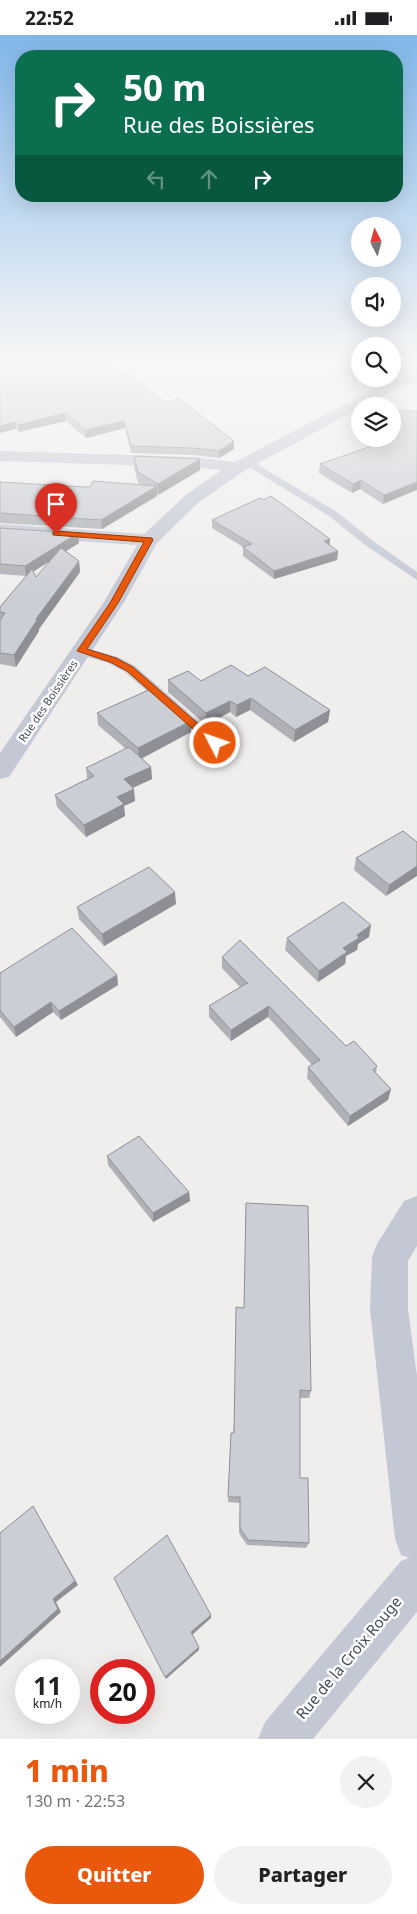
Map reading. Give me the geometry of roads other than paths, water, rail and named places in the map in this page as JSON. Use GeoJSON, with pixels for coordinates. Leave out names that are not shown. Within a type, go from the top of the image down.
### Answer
{"type":"FeatureCollection","features":[{"type":"Feature","properties":{"kind":"street","name":"Rue des Boissières"},"geometry":{"type":"LineString","coordinates":[[0,771],[114,603],[149,540],[193,498],[243,464],[291,439]]}},
{"type":"Feature","properties":{"kind":"street"},"geometry":{"type":"LineString","coordinates":[[0,457],[243,464]]}},
{"type":"Feature","properties":{"kind":"street"},"geometry":{"type":"LineString","coordinates":[[0,530],[149,540]]}},
{"type":"Feature","properties":{"kind":"street"},"geometry":{"type":"LineString","coordinates":[[417,1213],[390,1257],[389,1301],[417,1539]]}},
{"type":"Feature","properties":{"kind":"street","name":"Rue de la Croix Rouge"},"geometry":{"type":"LineString","coordinates":[[282,1739],[417,1577]]}},
{"type":"Feature","properties":{"kind":"lane"},"geometry":{"type":"LineString","coordinates":[[243,464],[333,514],[369,543],[417,577]]}},
{"type":"Feature","properties":{"kind":"lane"},"geometry":{"type":"LineString","coordinates":[[82,651],[113,660],[130,669],[215,743]]}}]}
